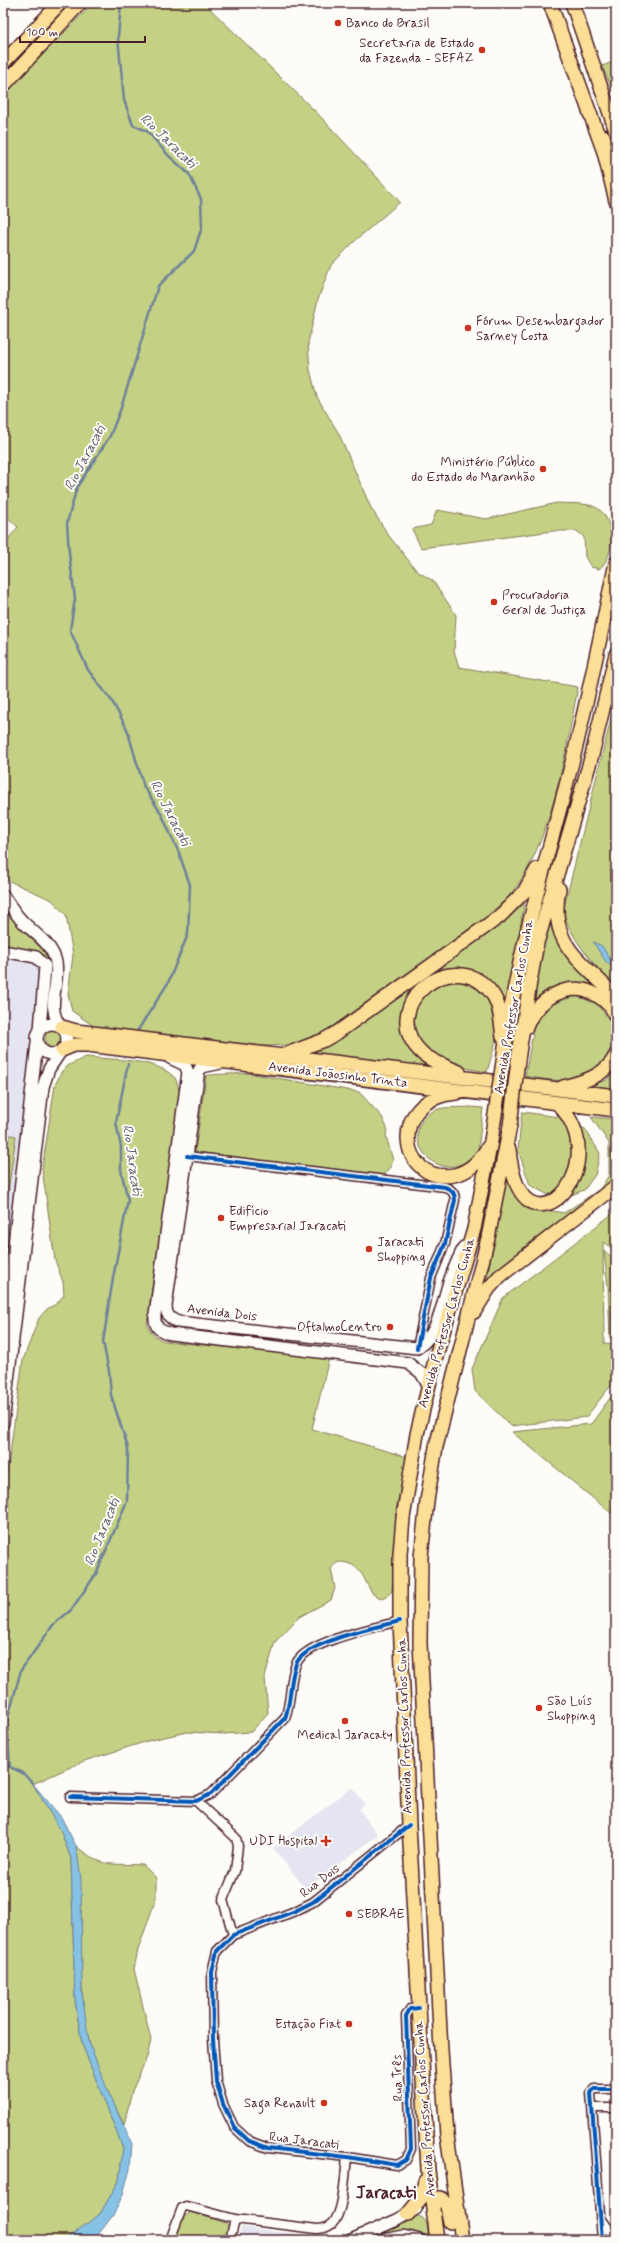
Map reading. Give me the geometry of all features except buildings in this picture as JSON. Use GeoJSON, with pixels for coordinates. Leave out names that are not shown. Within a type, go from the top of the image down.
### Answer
{"type":"FeatureCollection","features":[{"type":"Feature","properties":{"kind":"main road"},"geometry":{"type":"LineString","coordinates":[[3,63],[60,3]]}},
{"type":"Feature","properties":{"kind":"main road"},"geometry":{"type":"LineString","coordinates":[[3,86],[80,3]]}},
{"type":"Feature","properties":{"kind":"main road"},"geometry":{"type":"LineString","coordinates":[[550,3],[613,171],[616,202]]}},
{"type":"Feature","properties":{"kind":"main road"},"geometry":{"type":"LineString","coordinates":[[572,3],[616,131]]}},
{"type":"Feature","properties":{"kind":"main road"},"geometry":{"type":"LineString","coordinates":[[584,93],[592,104],[607,146],[611,150],[616,148]]}},
{"type":"Feature","properties":{"kind":"main road","name":"Avenida Professor Carlos Cunha"},"geometry":{"type":"LineString","coordinates":[[437,2240],[428,2170],[409,1824],[400,1621],[400,1554],[403,1518],[410,1468],[428,1385],[440,1340],[474,1229],[491,1141],[504,1052],[531,911],[553,833],[591,680],[616,563]]}},
{"type":"Feature","properties":{"kind":"main road","name":"Avenida Professor Carlos Cunha"},"geometry":{"type":"LineString","coordinates":[[462,2240],[447,2135],[427,1799],[420,1604],[427,1501],[436,1447],[488,1238],[509,1130],[537,943],[592,755],[616,654]]}},
{"type":"Feature","properties":{"kind":"main road"},"geometry":{"type":"LineString","coordinates":[[571,829],[556,905],[558,928],[571,950],[616,997]]}},
{"type":"Feature","properties":{"kind":"main road"},"geometry":{"type":"LineString","coordinates":[[279,1056],[307,1047],[338,1032],[499,917],[531,882],[553,833]]}},
{"type":"Feature","properties":{"kind":"main road"},"geometry":{"type":"LineString","coordinates":[[3,895],[14,912],[49,947],[54,957],[57,970],[53,1009],[55,1017],[67,1039],[49,1069],[43,1087],[3,1423]]}},
{"type":"Feature","properties":{"kind":"main road"},"geometry":{"type":"LineString","coordinates":[[3,951],[36,957],[45,966],[40,1030],[37,1037],[38,1042],[3,1340]]}},
{"type":"Feature","properties":{"kind":"main road"},"geometry":{"type":"LineString","coordinates":[[475,1078],[433,1060],[415,1044],[409,1031],[409,1008],[413,998],[421,988],[432,980],[452,975],[470,977],[482,985],[493,996],[497,1003],[504,1052]]}},
{"type":"Feature","properties":{"kind":"main road"},"geometry":{"type":"LineString","coordinates":[[519,1058],[529,1020],[539,1005],[555,994],[574,989],[592,992],[611,1007],[616,1017]]}},
{"type":"Feature","properties":{"kind":"main road"},"geometry":{"type":"LineString","coordinates":[[40,1030],[49,1024],[61,1027]]}},
{"type":"Feature","properties":{"kind":"main road","name":"Avenida Joãosinho Trinta"},"geometry":{"type":"LineString","coordinates":[[61,1027],[69,1030],[168,1044],[475,1078],[616,1110]]}},
{"type":"Feature","properties":{"kind":"main road"},"geometry":{"type":"LineString","coordinates":[[38,1042],[45,1052],[54,1054],[61,1051]]}},
{"type":"Feature","properties":{"kind":"main road","name":"Avenida Joãosinho Trinta"},"geometry":{"type":"LineString","coordinates":[[61,1051],[81,1045],[481,1092],[616,1096]]}},
{"type":"Feature","properties":{"kind":"main road","name":"Avenida Dois"},"geometry":{"type":"LineString","coordinates":[[161,1054],[185,1065],[188,1072],[154,1323],[161,1331],[171,1334],[408,1364],[421,1373],[428,1385]]}},
{"type":"Feature","properties":{"kind":"main road"},"geometry":{"type":"LineString","coordinates":[[583,1119],[552,1095],[576,1083],[598,1075],[610,1064],[616,1055]]}},
{"type":"Feature","properties":{"kind":"main road","name":"Avenida Dois"},"geometry":{"type":"LineString","coordinates":[[226,1062],[202,1067],[199,1070],[166,1306],[167,1313],[172,1319],[178,1322],[417,1348]]}},
{"type":"Feature","properties":{"kind":"main road"},"geometry":{"type":"LineString","coordinates":[[481,1092],[445,1094],[425,1103],[410,1121],[407,1135],[408,1145],[413,1157],[422,1167],[433,1174],[450,1175],[462,1173],[472,1167],[482,1158],[491,1141]]}},
{"type":"Feature","properties":{"kind":"main road"},"geometry":{"type":"LineString","coordinates":[[509,1130],[510,1152],[515,1173],[523,1187],[537,1199],[551,1204],[566,1205],[583,1198],[597,1185]]}},
{"type":"Feature","properties":{"kind":"main road"},"geometry":{"type":"LineString","coordinates":[[464,1332],[479,1303],[500,1276],[616,1186]]}},
{"type":"Feature","properties":{"kind":"main road"},"geometry":{"type":"LineString","coordinates":[[417,1348],[428,1341],[437,1320],[453,1270],[474,1229]]}},
{"type":"Feature","properties":{"kind":"main road"},"geometry":{"type":"LineString","coordinates":[[437,1320],[440,1340]]}},
{"type":"Feature","properties":{"kind":"main road"},"geometry":{"type":"LineString","coordinates":[[269,1346],[271,1332]]}},
{"type":"Feature","properties":{"kind":"main road"},"geometry":{"type":"LineString","coordinates":[[408,2214],[421,2198],[428,2170]]}},
{"type":"Feature","properties":{"kind":"main road"},"geometry":{"type":"LineString","coordinates":[[352,2240],[408,2214],[431,2198],[441,2198],[447,2206],[453,2240]]}},
{"type":"Feature","properties":{"kind":"main road"},"geometry":{"type":"LineString","coordinates":[[384,2240],[402,2236],[420,2240]]}},
{"type":"Feature","properties":{"kind":"street"},"geometry":{"type":"LineString","coordinates":[[187,1156],[448,1188],[453,1192],[455,1200],[445,1244],[431,1278],[417,1348]]}},
{"type":"Feature","properties":{"kind":"street"},"geometry":{"type":"LineString","coordinates":[[70,1797],[196,1801],[211,1794],[285,1718],[289,1708],[294,1670],[297,1661],[303,1655],[318,1645],[400,1621]]}},
{"type":"Feature","properties":{"kind":"street"},"geometry":{"type":"LineString","coordinates":[[196,1801],[236,1838],[238,1846],[235,1871],[223,1900],[233,1935]]}},
{"type":"Feature","properties":{"kind":"street","name":"Rua Dois"},"geometry":{"type":"LineString","coordinates":[[233,1935],[295,1911],[313,1902],[409,1824]]}},
{"type":"Feature","properties":{"kind":"street","name":"Rua Jaracati"},"geometry":{"type":"LineString","coordinates":[[233,1935],[221,1946],[214,1960],[212,1989],[216,2081],[223,2104],[234,2128],[249,2141],[268,2148],[347,2157],[397,2165],[409,2156]]}},
{"type":"Feature","properties":{"kind":"street","name":"Rua Três"},"geometry":{"type":"LineString","coordinates":[[409,2156],[411,2149],[406,2016],[410,2009],[418,2008]]}},
{"type":"Feature","properties":{"kind":"street"},"geometry":{"type":"LineString","coordinates":[[602,2240],[599,2217],[592,2090],[616,2089]]}},
{"type":"Feature","properties":{"kind":"street","name":"Rua Três"},"geometry":{"type":"LineString","coordinates":[[409,2097],[424,2096]]}},
{"type":"Feature","properties":{"kind":"street"},"geometry":{"type":"LineString","coordinates":[[592,2108],[616,2108]]}},
{"type":"Feature","properties":{"kind":"street"},"geometry":{"type":"LineString","coordinates":[[170,2240],[182,2208],[186,2206],[235,2219],[317,2229],[328,2227],[335,2220],[339,2210],[347,2157]]}},
{"type":"Feature","properties":{"kind":"street"},"geometry":{"type":"LineString","coordinates":[[599,2217],[616,2240]]}},
{"type":"Feature","properties":{"kind":"street"},"geometry":{"type":"LineString","coordinates":[[230,2240],[235,2219]]}},
{"type":"Feature","properties":{"kind":"shaded area"},"geometry":{"type":"Polygon","coordinates":[[[3,955],[33,960],[42,970],[3,1291],[3,955]]]}},
{"type":"Feature","properties":{"kind":"shaded area","name":"UDI Hospital"},"geometry":{"type":"Polygon","coordinates":[[[352,1787],[365,1804],[359,1809],[378,1835],[306,1889],[273,1848],[352,1787]]]}},
{"type":"Feature","properties":{"kind":"shaded area"},"geometry":{"type":"Polygon","coordinates":[[[241,2227],[319,2237],[315,2240],[238,2240],[241,2227]]]}},
{"type":"Feature","properties":{"kind":"green space"},"geometry":{"type":"Polygon","coordinates":[[[93,3],[204,3],[317,113],[400,202],[357,239],[331,265],[318,299],[308,343],[310,370],[317,397],[339,434],[371,508],[389,536],[417,571],[433,581],[456,615],[454,651],[459,667],[578,687],[562,768],[546,825],[536,852],[524,876],[509,896],[486,917],[330,1028],[309,1040],[288,1045],[264,1046],[95,1027],[72,1011],[68,994],[73,955],[66,915],[52,900],[3,877],[3,542],[5,543],[18,527],[3,513],[3,96],[93,3]]]}},
{"type":"Feature","properties":{"kind":"green space"},"geometry":{"type":"Polygon","coordinates":[[[616,61],[616,98],[602,66],[616,61]]]}},
{"type":"Feature","properties":{"kind":"green space"},"geometry":{"type":"Polygon","coordinates":[[[557,503],[593,506],[603,514],[608,521],[611,538],[610,548],[608,556],[599,569],[591,567],[585,557],[584,537],[577,531],[553,531],[421,548],[412,529],[431,525],[437,510],[486,519],[557,503]]]}},
{"type":"Feature","properties":{"kind":"green space"},"geometry":{"type":"Polygon","coordinates":[[[616,699],[616,987],[592,961],[578,942],[563,911],[616,699]]]}},
{"type":"Feature","properties":{"kind":"green space"},"geometry":{"type":"Polygon","coordinates":[[[525,899],[506,1009],[501,996],[487,980],[477,974],[428,979],[404,1036],[414,1052],[432,1067],[316,1053],[316,1050],[337,1040],[488,933],[525,899]]]}},
{"type":"Feature","properties":{"kind":"green space"},"geometry":{"type":"Polygon","coordinates":[[[3,907],[16,924],[45,952],[47,956],[45,958],[38,953],[3,946],[3,907]]]}},
{"type":"Feature","properties":{"kind":"green space"},"geometry":{"type":"Polygon","coordinates":[[[552,910],[552,922],[616,1005],[589,986],[534,1003],[535,980],[552,910]]]}},
{"type":"Feature","properties":{"kind":"green space"},"geometry":{"type":"Polygon","coordinates":[[[456,981],[465,983],[481,992],[487,998],[495,1014],[497,1032],[487,1072],[458,1066],[437,1058],[420,1043],[414,1027],[414,1011],[421,997],[428,990],[442,984],[456,981]]]}},
{"type":"Feature","properties":{"kind":"green space"},"geometry":{"type":"Polygon","coordinates":[[[576,996],[597,1004],[613,1025],[616,1046],[608,1059],[602,1067],[594,1073],[575,1080],[554,1080],[525,1076],[534,1027],[550,1004],[576,996]]]}},
{"type":"Feature","properties":{"kind":"green space"},"geometry":{"type":"Polygon","coordinates":[[[55,1029],[62,1032],[65,1039],[62,1046],[55,1049],[48,1046],[45,1039],[48,1032],[55,1029]]]}},
{"type":"Feature","properties":{"kind":"green space"},"geometry":{"type":"Polygon","coordinates":[[[86,1057],[133,1061],[146,1063],[157,1067],[167,1071],[175,1078],[180,1093],[147,1323],[151,1332],[164,1341],[329,1358],[312,1429],[407,1457],[396,1510],[392,1591],[382,1598],[376,1596],[373,1594],[357,1568],[344,1562],[334,1565],[331,1569],[335,1588],[331,1600],[299,1617],[275,1642],[265,1677],[268,1713],[251,1732],[224,1734],[187,1732],[151,1740],[84,1761],[33,1784],[61,1831],[71,1859],[75,2000],[82,2044],[123,2148],[119,2181],[100,2214],[67,2239],[3,2240],[3,1502],[23,1360],[39,1318],[47,1309],[56,1304],[64,1295],[63,1282],[55,1260],[42,1169],[55,1085],[62,1071],[69,1065],[86,1057]]]}},
{"type":"Feature","properties":{"kind":"green space"},"geometry":{"type":"Polygon","coordinates":[[[616,1067],[616,1091],[585,1087],[607,1080],[616,1067]]]}},
{"type":"Feature","properties":{"kind":"green space"},"geometry":{"type":"Polygon","coordinates":[[[247,1073],[359,1092],[382,1117],[387,1128],[386,1136],[393,1160],[391,1167],[384,1175],[195,1152],[206,1076],[247,1073]]]}},
{"type":"Feature","properties":{"kind":"green space"},"geometry":{"type":"Polygon","coordinates":[[[470,1107],[483,1108],[478,1151],[464,1163],[449,1167],[437,1164],[426,1156],[420,1145],[418,1133],[422,1121],[437,1109],[470,1107]]]}},
{"type":"Feature","properties":{"kind":"green space"},"geometry":{"type":"Polygon","coordinates":[[[522,1112],[559,1117],[585,1129],[600,1153],[595,1175],[584,1190],[569,1196],[552,1197],[530,1185],[518,1150],[522,1112]]]}},
{"type":"Feature","properties":{"kind":"green space"},"geometry":{"type":"Polygon","coordinates":[[[591,1117],[616,1119],[616,1182],[486,1282],[509,1169],[535,1208],[564,1213],[600,1189],[609,1175],[609,1143],[591,1117]]]}},
{"type":"Feature","properties":{"kind":"green space"},"geometry":{"type":"Polygon","coordinates":[[[3,1134],[16,1136],[7,1199],[3,1198],[3,1134]]]}},
{"type":"Feature","properties":{"kind":"green space"},"geometry":{"type":"Polygon","coordinates":[[[616,1211],[616,1251],[603,1242],[604,1343],[616,1344],[616,1379],[586,1417],[511,1426],[475,1391],[472,1369],[503,1298],[616,1211]]]}},
{"type":"Feature","properties":{"kind":"green space"},"geometry":{"type":"Polygon","coordinates":[[[604,1251],[616,1260],[616,1338],[610,1338],[608,1287],[604,1251]]]}},
{"type":"Feature","properties":{"kind":"green space"},"geometry":{"type":"Polygon","coordinates":[[[616,1390],[616,1517],[512,1432],[591,1424],[616,1390]]]}},
{"type":"Feature","properties":{"kind":"green space"},"geometry":{"type":"Polygon","coordinates":[[[76,1846],[101,1862],[143,1865],[156,1878],[156,1898],[138,1950],[134,1969],[151,2040],[147,2057],[132,2091],[124,2125],[95,2063],[89,2041],[82,1993],[81,1895],[76,1846]]]}},
{"type":"Feature","properties":{"kind":"green space"},"geometry":{"type":"Polygon","coordinates":[[[191,2212],[226,2223],[229,2227],[227,2240],[175,2240],[184,2217],[191,2212]]]}},
{"type":"Feature","properties":{"kind":"green space"},"geometry":{"type":"Polygon","coordinates":[[[415,2216],[423,2218],[427,2224],[428,2240],[413,2231],[382,2233],[415,2216]]]}},
{"type":"Feature","properties":{"kind":"water"},"geometry":{"type":"Polygon","coordinates":[[[593,942],[602,946],[611,961],[616,962],[616,969],[606,962],[593,942]]]}},
{"type":"Feature","properties":{"kind":"water"},"geometry":{"type":"Polygon","coordinates":[[[33,1784],[61,1817],[76,1846],[81,1878],[82,1993],[89,2042],[107,2089],[132,2144],[130,2169],[123,2194],[114,2214],[94,2240],[65,2240],[100,2214],[119,2181],[123,2148],[82,2044],[75,2000],[71,1859],[61,1831],[33,1784]]]}},
{"type":"Feature","properties":{"kind":"waterway","name":"Rio Jaracati"},"geometry":{"type":"LineString","coordinates":[[121,3],[118,37],[124,100],[133,125],[147,131],[169,156],[189,174],[201,199],[202,227],[194,251],[158,286],[121,408],[110,436],[77,487],[67,523],[75,599],[70,630],[88,670],[112,701],[127,729],[144,787],[161,813],[179,853],[190,885],[188,934],[168,983],[138,1030]]}},
{"type":"Feature","properties":{"kind":"waterway","name":"Rio Jaracati"},"geometry":{"type":"LineString","coordinates":[[33,1784],[23,1773],[10,1767],[7,1721],[21,1670],[53,1625],[71,1610],[96,1574],[127,1501],[128,1448],[111,1395],[109,1371],[103,1342],[113,1278],[128,1200],[121,1170],[121,1147],[116,1122],[128,1064]]}},
{"type":"Feature","properties":{"kind":"waterway","name":"Rio Jaracati"},"geometry":{"type":"LineString","coordinates":[[3,1765],[10,1767]]}},
{"type":"Feature","properties":{"kind":"cycle path"},"geometry":{"type":"LineString","coordinates":[[187,1156],[445,1187],[451,1190],[455,1200],[445,1244],[431,1278],[417,1348]]}},
{"type":"Feature","properties":{"kind":"cycle path"},"geometry":{"type":"LineString","coordinates":[[70,1797],[196,1801],[211,1794],[285,1718],[289,1704],[294,1670],[296,1664],[302,1656],[313,1648],[343,1636],[400,1621]]}},
{"type":"Feature","properties":{"kind":"cycle path"},"geometry":{"type":"LineString","coordinates":[[409,1825],[313,1902],[295,1911],[233,1935],[217,1951],[212,1972],[213,2039],[216,2081],[223,2104],[234,2127],[249,2141],[268,2148],[347,2157],[397,2165],[406,2160],[411,2149],[406,2016],[410,2009],[419,2008]]}},
{"type":"Feature","properties":{"kind":"cycle path"},"geometry":{"type":"LineString","coordinates":[[602,2240],[591,2093],[594,2089],[616,2089]]}},
{"type":"Feature","properties":{"kind":"place","name":"Banco do Brasil"},"geometry":{"type":"Point","coordinates":[338,23]}},
{"type":"Feature","properties":{"kind":"place","name":"Secretaria de Estado da Fazenda - SEFAZ"},"geometry":{"type":"Point","coordinates":[482,50]}},
{"type":"Feature","properties":{"kind":"place","name":"Fórum Desembargador Sarney Costa"},"geometry":{"type":"Point","coordinates":[468,328]}},
{"type":"Feature","properties":{"kind":"place","name":"Ministério Público do Estado do Maranhão"},"geometry":{"type":"Point","coordinates":[543,469]}},
{"type":"Feature","properties":{"kind":"place","name":"Procuradoria Geral de Justiça"},"geometry":{"type":"Point","coordinates":[494,602]}},
{"type":"Feature","properties":{"kind":"place","name":"Edifício Empresarial Jaracati"},"geometry":{"type":"Point","coordinates":[221,1218]}},
{"type":"Feature","properties":{"kind":"place","name":"Jaracati Shopping"},"geometry":{"type":"Point","coordinates":[369,1249]}},
{"type":"Feature","properties":{"kind":"place","name":"OftalmoCentro"},"geometry":{"type":"Point","coordinates":[390,1327]}},
{"type":"Feature","properties":{"kind":"place","name":"São Luís Shopping"},"geometry":{"type":"Point","coordinates":[539,1708]}},
{"type":"Feature","properties":{"kind":"place","name":"Medical Jaracaty"},"geometry":{"type":"Point","coordinates":[345,1721]}},
{"type":"Feature","properties":{"kind":"place","name":"UDI Hospital"},"geometry":{"type":"Point","coordinates":[326,1841]}},
{"type":"Feature","properties":{"kind":"place","name":"SEBRAE"},"geometry":{"type":"Point","coordinates":[349,1914]}},
{"type":"Feature","properties":{"kind":"place","name":"Estação Fiat"},"geometry":{"type":"Point","coordinates":[349,2024]}},
{"type":"Feature","properties":{"kind":"place","name":"Saga Renault"},"geometry":{"type":"Point","coordinates":[324,2103]}},
{"type":"Feature","properties":{"kind":"district","name":"Jaracati"},"geometry":{"type":"Point","coordinates":[386,2193]}}]}
